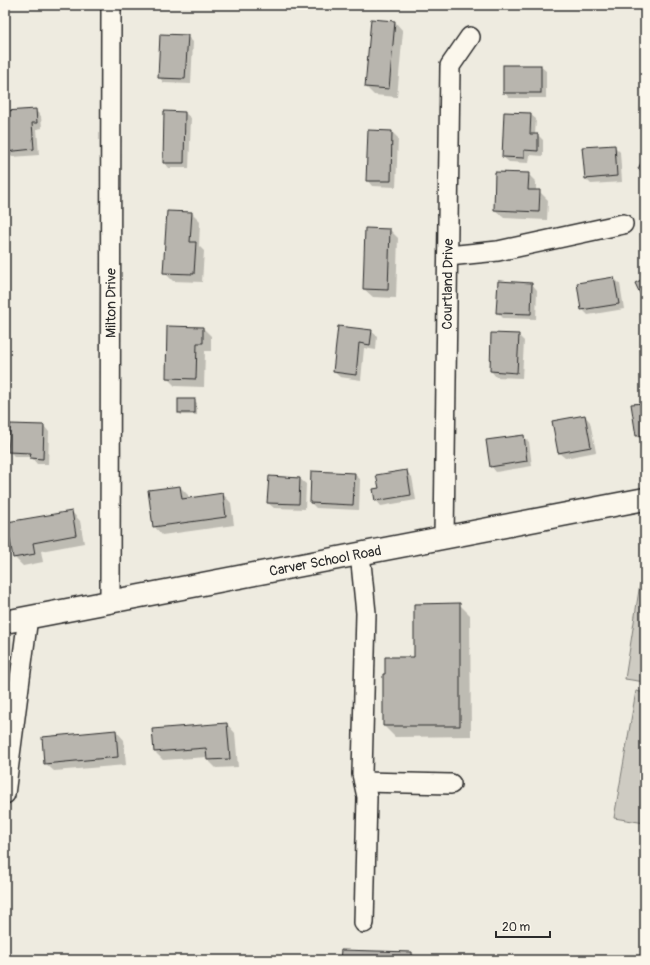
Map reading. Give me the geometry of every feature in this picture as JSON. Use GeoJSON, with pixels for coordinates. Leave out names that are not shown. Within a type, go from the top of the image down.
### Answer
{"type":"FeatureCollection","features":[{"type":"Feature","properties":{"kind":"main road","name":"Carver School Road"},"geometry":{"type":"LineString","coordinates":[[5,622],[645,499]]}},
{"type":"Feature","properties":{"kind":"street","name":"Milton Drive"},"geometry":{"type":"LineString","coordinates":[[110,601],[111,5]]}},
{"type":"Feature","properties":{"kind":"street","name":"Courtland Drive"},"geometry":{"type":"LineString","coordinates":[[444,537],[450,66],[470,37]]}},
{"type":"Feature","properties":{"kind":"street"},"geometry":{"type":"LineString","coordinates":[[448,256],[498,251],[623,224]]}},
{"type":"Feature","properties":{"kind":"street"},"geometry":{"type":"LineString","coordinates":[[360,553],[366,613],[362,774],[367,797],[364,923]]}},
{"type":"Feature","properties":{"kind":"street"},"geometry":{"type":"LineString","coordinates":[[5,794],[8,741],[28,617]]}},
{"type":"Feature","properties":{"kind":"street"},"geometry":{"type":"LineString","coordinates":[[364,782],[450,784]]}},
{"type":"Feature","properties":{"kind":"shaded area"},"geometry":{"type":"Polygon","coordinates":[[[645,552],[645,682],[625,679],[645,552]]]}},
{"type":"Feature","properties":{"kind":"shaded area"},"geometry":{"type":"Polygon","coordinates":[[[636,691],[645,693],[645,823],[614,818],[636,691]]]}},
{"type":"Feature","properties":{"kind":"building"},"geometry":{"type":"Polygon","coordinates":[[[371,19],[395,21],[389,89],[365,87],[371,19]]]}},
{"type":"Feature","properties":{"kind":"building"},"geometry":{"type":"Polygon","coordinates":[[[160,34],[188,35],[185,79],[158,78],[160,34]]]}},
{"type":"Feature","properties":{"kind":"building"},"geometry":{"type":"Polygon","coordinates":[[[503,65],[541,65],[541,93],[503,93],[503,65]]]}},
{"type":"Feature","properties":{"kind":"building"},"geometry":{"type":"Polygon","coordinates":[[[36,109],[37,123],[32,123],[34,149],[5,152],[5,111],[36,109]]]}},
{"type":"Feature","properties":{"kind":"building"},"geometry":{"type":"Polygon","coordinates":[[[164,111],[185,112],[184,163],[163,163],[164,111]]]}},
{"type":"Feature","properties":{"kind":"building"},"geometry":{"type":"Polygon","coordinates":[[[504,112],[531,113],[530,134],[538,134],[538,151],[524,150],[524,158],[502,157],[504,112]]]}},
{"type":"Feature","properties":{"kind":"building"},"geometry":{"type":"Polygon","coordinates":[[[368,130],[392,131],[391,181],[366,181],[368,130]]]}},
{"type":"Feature","properties":{"kind":"building"},"geometry":{"type":"Polygon","coordinates":[[[615,145],[617,176],[585,179],[582,147],[615,145]]]}},
{"type":"Feature","properties":{"kind":"building"},"geometry":{"type":"Polygon","coordinates":[[[645,155],[645,173],[638,169],[645,155]]]}},
{"type":"Feature","properties":{"kind":"building"},"geometry":{"type":"Polygon","coordinates":[[[495,172],[529,173],[528,190],[540,190],[539,212],[494,210],[495,172]]]}},
{"type":"Feature","properties":{"kind":"building"},"geometry":{"type":"Polygon","coordinates":[[[167,211],[192,212],[190,242],[196,242],[194,274],[163,273],[167,211]]]}},
{"type":"Feature","properties":{"kind":"building"},"geometry":{"type":"Polygon","coordinates":[[[365,228],[390,229],[388,290],[363,289],[365,228]]]}},
{"type":"Feature","properties":{"kind":"building"},"geometry":{"type":"Polygon","coordinates":[[[614,277],[619,304],[581,310],[577,283],[614,277]]]}},
{"type":"Feature","properties":{"kind":"building"},"geometry":{"type":"Polygon","coordinates":[[[645,278],[645,304],[635,283],[645,278]]]}},
{"type":"Feature","properties":{"kind":"building"},"geometry":{"type":"Polygon","coordinates":[[[498,281],[532,283],[531,314],[496,313],[498,281]]]}},
{"type":"Feature","properties":{"kind":"building"},"geometry":{"type":"Polygon","coordinates":[[[167,326],[203,327],[203,343],[197,343],[196,379],[166,378],[167,326]]]}},
{"type":"Feature","properties":{"kind":"building"},"geometry":{"type":"Polygon","coordinates":[[[338,326],[372,330],[370,345],[359,343],[356,375],[333,372],[338,326]]]}},
{"type":"Feature","properties":{"kind":"building"},"geometry":{"type":"Polygon","coordinates":[[[491,333],[519,334],[517,373],[490,371],[491,333]]]}},
{"type":"Feature","properties":{"kind":"building"},"geometry":{"type":"Polygon","coordinates":[[[178,399],[195,399],[195,413],[178,413],[178,399]]]}},
{"type":"Feature","properties":{"kind":"building"},"geometry":{"type":"Polygon","coordinates":[[[645,403],[645,435],[636,436],[631,404],[645,403]]]}},
{"type":"Feature","properties":{"kind":"building"},"geometry":{"type":"Polygon","coordinates":[[[585,415],[591,447],[558,453],[552,421],[585,415]]]}},
{"type":"Feature","properties":{"kind":"building"},"geometry":{"type":"Polygon","coordinates":[[[10,424],[44,425],[43,459],[30,458],[31,453],[8,452],[10,424]]]}},
{"type":"Feature","properties":{"kind":"building"},"geometry":{"type":"Polygon","coordinates":[[[524,435],[527,461],[490,467],[486,440],[524,435]]]}},
{"type":"Feature","properties":{"kind":"building"},"geometry":{"type":"Polygon","coordinates":[[[407,470],[411,495],[375,501],[373,489],[379,488],[376,475],[407,470]]]}},
{"type":"Feature","properties":{"kind":"building"},"geometry":{"type":"Polygon","coordinates":[[[311,471],[355,473],[353,505],[310,503],[311,471]]]}},
{"type":"Feature","properties":{"kind":"building"},"geometry":{"type":"Polygon","coordinates":[[[269,476],[300,478],[299,504],[267,503],[269,476]]]}},
{"type":"Feature","properties":{"kind":"building"},"geometry":{"type":"Polygon","coordinates":[[[180,486],[182,499],[223,493],[226,517],[153,527],[148,490],[180,486]]]}},
{"type":"Feature","properties":{"kind":"building"},"geometry":{"type":"Polygon","coordinates":[[[72,511],[76,535],[33,543],[35,554],[13,558],[7,522],[72,511]]]}},
{"type":"Feature","properties":{"kind":"building"},"geometry":{"type":"Polygon","coordinates":[[[460,603],[460,726],[383,726],[383,674],[385,674],[385,657],[414,657],[414,604],[460,603]]]}},
{"type":"Feature","properties":{"kind":"building"},"geometry":{"type":"Polygon","coordinates":[[[227,723],[230,759],[207,760],[206,748],[154,752],[152,729],[227,723]]]}},
{"type":"Feature","properties":{"kind":"building"},"geometry":{"type":"Polygon","coordinates":[[[116,730],[118,757],[44,764],[42,737],[116,730]]]}},
{"type":"Feature","properties":{"kind":"building"},"geometry":{"type":"Polygon","coordinates":[[[341,950],[412,952],[412,960],[340,960],[341,950]]]}}]}
